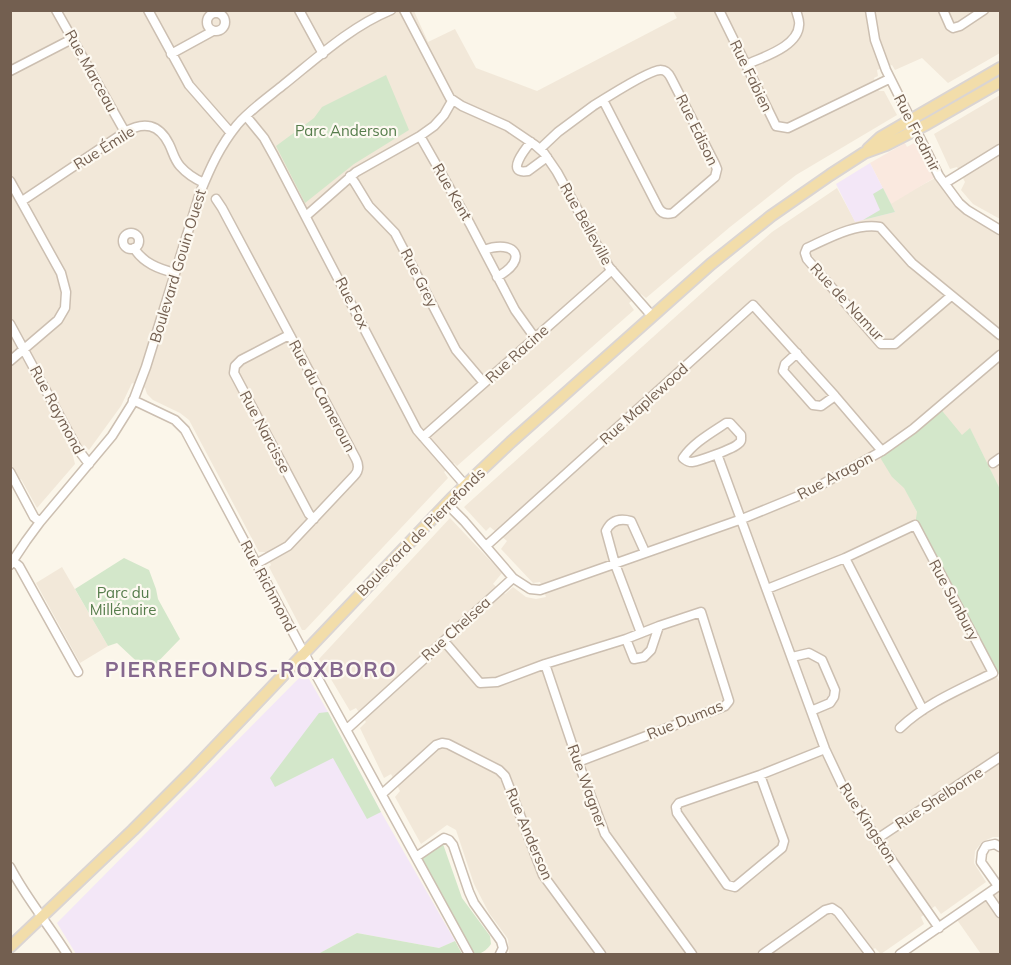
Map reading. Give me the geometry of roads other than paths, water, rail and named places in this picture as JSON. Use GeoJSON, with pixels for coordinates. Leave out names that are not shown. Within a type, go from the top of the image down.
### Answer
{"type":"FeatureCollection","features":[{"type":"Feature","properties":{"kind":"main road","name":"Boulevard de Pierrefonds"},"geometry":{"type":"LineString","coordinates":[[10,947],[158,806],[446,503],[652,316],[750,232],[801,194],[864,153],[886,145],[913,124],[1000,68]]}},
{"type":"Feature","properties":{"kind":"main road","name":"Boulevard de Pierrefonds"},"geometry":{"type":"LineString","coordinates":[[913,124],[927,124],[1000,82]]}},
{"type":"Feature","properties":{"kind":"street","name":"Rue Marceau"},"geometry":{"type":"LineString","coordinates":[[56,10],[125,132]]}},
{"type":"Feature","properties":{"kind":"street"},"geometry":{"type":"LineString","coordinates":[[148,10],[189,85],[231,133]]}},
{"type":"Feature","properties":{"kind":"street"},"geometry":{"type":"LineString","coordinates":[[299,10],[323,54]]}},
{"type":"Feature","properties":{"kind":"street","name":"Boulevard Gouin Ouest"},"geometry":{"type":"LineString","coordinates":[[12,563],[30,534],[115,432],[133,400],[145,372],[204,183],[218,152],[231,133],[246,116],[323,54],[364,23],[391,10]]}},
{"type":"Feature","properties":{"kind":"street"},"geometry":{"type":"LineString","coordinates":[[306,216],[350,176],[420,136],[437,123],[452,101],[404,10]]}},
{"type":"Feature","properties":{"kind":"street","name":"Rue Fabien"},"geometry":{"type":"LineString","coordinates":[[719,10],[776,126],[788,128],[889,79]]}},
{"type":"Feature","properties":{"kind":"street"},"geometry":{"type":"LineString","coordinates":[[746,65],[783,48],[794,39],[800,26],[796,10]]}},
{"type":"Feature","properties":{"kind":"street","name":"Rue Fredmir"},"geometry":{"type":"LineString","coordinates":[[870,10],[877,46],[889,79],[939,176],[959,203],[1000,230]]}},
{"type":"Feature","properties":{"kind":"street"},"geometry":{"type":"LineString","coordinates":[[943,10],[953,28],[984,10]]}},
{"type":"Feature","properties":{"kind":"street"},"geometry":{"type":"LineString","coordinates":[[171,54],[213,31]]}},
{"type":"Feature","properties":{"kind":"street"},"geometry":{"type":"LineString","coordinates":[[10,71],[72,39]]}},
{"type":"Feature","properties":{"kind":"street","name":"Rue Edison"},"geometry":{"type":"LineString","coordinates":[[540,149],[572,121],[603,100],[659,70],[667,72],[671,78],[716,166],[715,177],[673,213],[663,213],[603,100]]}},
{"type":"Feature","properties":{"kind":"street","name":"Rue Belleville"},"geometry":{"type":"LineString","coordinates":[[452,101],[501,123],[540,149],[557,172],[612,270],[652,316]]}},
{"type":"Feature","properties":{"kind":"street","name":"Rue Fox"},"geometry":{"type":"LineString","coordinates":[[246,116],[267,142],[423,437],[465,485]]}},
{"type":"Feature","properties":{"kind":"street","name":"Rue Émile"},"geometry":{"type":"LineString","coordinates":[[22,201],[125,132],[144,125],[159,130],[180,166],[204,183]]}},
{"type":"Feature","properties":{"kind":"street","name":"Rue Kent"},"geometry":{"type":"LineString","coordinates":[[420,136],[520,318],[536,338]]}},
{"type":"Feature","properties":{"kind":"street"},"geometry":{"type":"LineString","coordinates":[[531,142],[517,160],[519,170],[528,171],[547,157]]}},
{"type":"Feature","properties":{"kind":"street"},"geometry":{"type":"LineString","coordinates":[[945,183],[1000,149]]}},
{"type":"Feature","properties":{"kind":"street","name":"Rue Grey"},"geometry":{"type":"LineString","coordinates":[[350,176],[369,206],[395,233],[458,353],[484,383]]}},
{"type":"Feature","properties":{"kind":"street"},"geometry":{"type":"LineString","coordinates":[[10,181],[61,273],[66,292],[64,308],[58,320],[10,361]]}},
{"type":"Feature","properties":{"kind":"street","name":"Rue du Cameroun"},"geometry":{"type":"LineString","coordinates":[[216,200],[358,465],[356,474],[288,546],[256,564]]}},
{"type":"Feature","properties":{"kind":"street","name":"Rue de Namur"},"geometry":{"type":"LineString","coordinates":[[951,296],[895,344],[881,344],[807,260],[805,253],[807,248],[843,232],[868,225],[880,227],[912,263],[1000,335]]}},
{"type":"Feature","properties":{"kind":"street"},"geometry":{"type":"LineString","coordinates":[[484,250],[506,247],[513,249],[516,253],[514,263],[497,277]]}},
{"type":"Feature","properties":{"kind":"street"},"geometry":{"type":"LineString","coordinates":[[134,249],[153,266],[175,273]]}},
{"type":"Feature","properties":{"kind":"street","name":"Rue Racine"},"geometry":{"type":"LineString","coordinates":[[423,437],[612,270]]}},
{"type":"Feature","properties":{"kind":"street","name":"Rue Maplewood"},"geometry":{"type":"LineString","coordinates":[[486,546],[753,305],[882,451]]}},
{"type":"Feature","properties":{"kind":"street","name":"Rue Raymond"},"geometry":{"type":"LineString","coordinates":[[10,324],[83,459],[88,464]]}},
{"type":"Feature","properties":{"kind":"street","name":"Rue Narcisse"},"geometry":{"type":"LineString","coordinates":[[289,335],[241,360],[234,374],[309,514],[314,519]]}},
{"type":"Feature","properties":{"kind":"street"},"geometry":{"type":"LineString","coordinates":[[797,353],[785,364],[783,371],[813,405],[821,406],[835,396]]}},
{"type":"Feature","properties":{"kind":"street","name":"Rue Aragon"},"geometry":{"type":"LineString","coordinates":[[446,503],[513,578],[530,590],[540,590],[742,519],[808,492],[882,451],[912,429],[1000,355]]}},
{"type":"Feature","properties":{"kind":"street","name":"Rue Richmond"},"geometry":{"type":"LineString","coordinates":[[133,400],[175,420],[183,428],[469,954]]}},
{"type":"Feature","properties":{"kind":"street"},"geometry":{"type":"LineString","coordinates":[[726,423],[730,423],[741,435],[741,441],[738,445],[717,454],[692,462],[683,458],[707,436],[726,423]]}},
{"type":"Feature","properties":{"kind":"street","name":"Rue Kingston"},"geometry":{"type":"LineString","coordinates":[[717,454],[825,749],[842,784],[877,839],[939,928]]}},
{"type":"Feature","properties":{"kind":"street"},"geometry":{"type":"LineString","coordinates":[[10,472],[34,517],[40,522]]}},
{"type":"Feature","properties":{"kind":"street"},"geometry":{"type":"LineString","coordinates":[[641,633],[615,564],[606,531],[609,524],[622,519],[631,521],[645,552]]}},
{"type":"Feature","properties":{"kind":"street","name":"Rue Sunbury"},"geometry":{"type":"LineString","coordinates":[[767,589],[845,558],[915,525],[993,673],[923,710],[900,728]]}},
{"type":"Feature","properties":{"kind":"street"},"geometry":{"type":"LineString","coordinates":[[845,558],[923,710]]}},
{"type":"Feature","properties":{"kind":"street"},"geometry":{"type":"LineString","coordinates":[[12,563],[19,566],[78,672]]}},
{"type":"Feature","properties":{"kind":"street","name":"Rue Chelsea"},"geometry":{"type":"LineString","coordinates":[[347,729],[513,578]]}},
{"type":"Feature","properties":{"kind":"street","name":"Rue Dumas"},"geometry":{"type":"LineString","coordinates":[[444,641],[480,683],[497,682],[701,612],[729,700],[725,706],[578,762]]}},
{"type":"Feature","properties":{"kind":"street"},"geometry":{"type":"LineString","coordinates":[[626,639],[634,659],[644,657],[651,650],[658,626]]}},
{"type":"Feature","properties":{"kind":"street"},"geometry":{"type":"LineString","coordinates":[[792,657],[809,653],[822,660],[835,690],[830,703],[811,711]]}},
{"type":"Feature","properties":{"kind":"street","name":"Rue Wagner"},"geometry":{"type":"LineString","coordinates":[[545,664],[605,834],[692,954]]}},
{"type":"Feature","properties":{"kind":"street","name":"Rue Anderson"},"geometry":{"type":"LineString","coordinates":[[382,794],[442,743],[499,770],[505,776],[543,875],[601,954]]}},
{"type":"Feature","properties":{"kind":"street"},"geometry":{"type":"LineString","coordinates":[[760,775],[784,841],[782,848],[735,887],[727,885],[677,813],[676,807],[679,803],[760,775],[825,749]]}},
{"type":"Feature","properties":{"kind":"street","name":"Rue Shelborne"},"geometry":{"type":"LineString","coordinates":[[877,839],[1000,757]]}},
{"type":"Feature","properties":{"kind":"street"},"geometry":{"type":"LineString","coordinates":[[416,857],[444,838],[449,840],[453,845],[474,903],[501,941],[503,948],[500,954]]}},
{"type":"Feature","properties":{"kind":"street"},"geometry":{"type":"LineString","coordinates":[[900,954],[1000,885],[981,862],[982,853],[987,846],[995,844],[1000,847]]}},
{"type":"Feature","properties":{"kind":"street"},"geometry":{"type":"LineString","coordinates":[[10,867],[67,954]]}},
{"type":"Feature","properties":{"kind":"street"},"geometry":{"type":"LineString","coordinates":[[987,894],[1000,913]]}},
{"type":"Feature","properties":{"kind":"street"},"geometry":{"type":"LineString","coordinates":[[763,954],[825,910],[832,908],[838,912],[870,954]]}},
{"type":"Feature","properties":{"kind":"district","name":"PIERREFONDS-ROXBORO"},"geometry":{"type":"Point","coordinates":[251,670]}},
{"type":"Feature","properties":{"kind":"park label","name":"Parc Anderson"},"geometry":{"type":"Point","coordinates":[346,131]}},
{"type":"Feature","properties":{"kind":"park label","name":"Parc du Millénaire"},"geometry":{"type":"Point","coordinates":[123,602]}}]}
